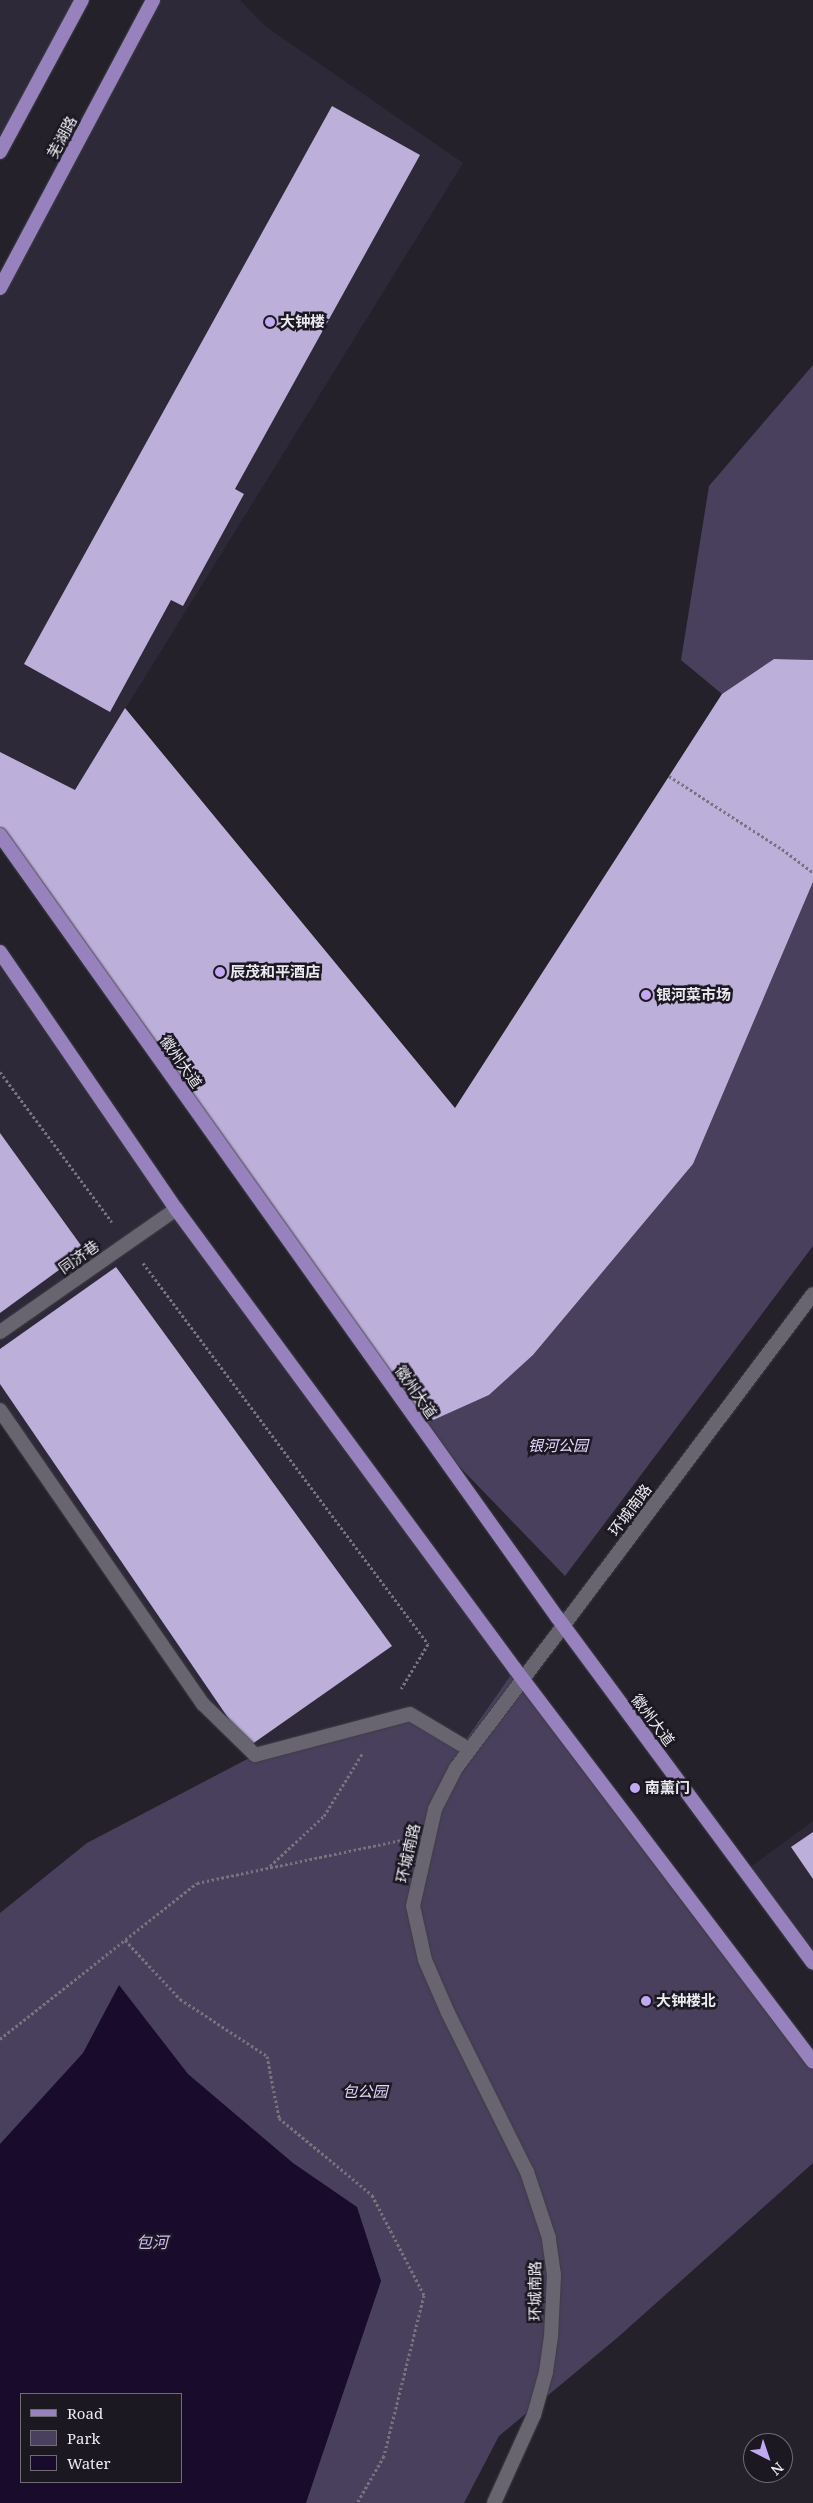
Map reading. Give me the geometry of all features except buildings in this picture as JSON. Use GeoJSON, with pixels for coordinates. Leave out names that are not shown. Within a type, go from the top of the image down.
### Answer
{"type":"FeatureCollection","features":[{"type":"Feature","properties":{"kind":"main road"},"geometry":{"type":"LineString","coordinates":[[0,152],[82,0]]}},
{"type":"Feature","properties":{"kind":"main road","name":"芜湖路"},"geometry":{"type":"LineString","coordinates":[[0,288],[152,0]]}},
{"type":"Feature","properties":{"kind":"main road","name":"徽州大道"},"geometry":{"type":"LineString","coordinates":[[0,836],[563,1625],[813,1963]]}},
{"type":"Feature","properties":{"kind":"main road"},"geometry":{"type":"LineString","coordinates":[[0,952],[176,1209],[523,1679],[813,2062]]}},
{"type":"Feature","properties":{"kind":"street","name":"同济巷"},"geometry":{"type":"LineString","coordinates":[[0,1332],[176,1209]]}},
{"type":"Feature","properties":{"kind":"street","name":"环城南路"},"geometry":{"type":"LineString","coordinates":[[494,2503],[534,2415],[546,2372],[551,2337],[554,2275],[549,2238],[527,2172],[448,2013],[425,1960],[413,1906],[435,1809],[456,1768],[813,1294]]}},
{"type":"Feature","properties":{"kind":"street"},"geometry":{"type":"LineString","coordinates":[[0,1410],[203,1704],[255,1755],[410,1714],[462,1745]]}},
{"type":"Feature","properties":{"kind":"path"},"geometry":{"type":"LineString","coordinates":[[669,776],[782,849],[813,872]]}},
{"type":"Feature","properties":{"kind":"path"},"geometry":{"type":"LineString","coordinates":[[0,1072],[428,1644],[324,1816],[270,1866]]}},
{"type":"Feature","properties":{"kind":"path"},"geometry":{"type":"LineString","coordinates":[[0,2039],[197,1882],[429,1834]]}},
{"type":"Feature","properties":{"kind":"path"},"geometry":{"type":"LineString","coordinates":[[125,1940],[180,1999],[267,2056],[279,2118],[372,2195],[424,2295],[384,2456],[357,2503]]}},
{"type":"Feature","properties":{"kind":"shaded area"},"geometry":{"type":"Polygon","coordinates":[[[0,0],[82,0],[0,152],[0,0]]]}},
{"type":"Feature","properties":{"kind":"shaded area"},"geometry":{"type":"Polygon","coordinates":[[[153,0],[240,0],[265,26],[463,163],[75,790],[0,752],[0,289],[153,0]]]}},
{"type":"Feature","properties":{"kind":"shaded area"},"geometry":{"type":"Polygon","coordinates":[[[0,952],[176,1209],[515,1669],[462,1745],[255,1755],[203,1704],[0,1410],[0,952]]]}},
{"type":"Feature","properties":{"kind":"shaded area"},"geometry":{"type":"Polygon","coordinates":[[[813,1821],[813,1963],[745,1871],[813,1821]]]}},
{"type":"Feature","properties":{"kind":"green space"},"geometry":{"type":"Polygon","coordinates":[[[813,365],[813,660],[774,659],[722,694],[681,660],[709,486],[813,365]]]}},
{"type":"Feature","properties":{"kind":"green space","name":"银河公园"},"geometry":{"type":"Polygon","coordinates":[[[813,882],[813,1246],[565,1576],[420,1426],[489,1395],[533,1355],[693,1164],[813,882]]]}},
{"type":"Feature","properties":{"kind":"green space","name":"包公园"},"geometry":{"type":"Polygon","coordinates":[[[515,1669],[813,2062],[813,2163],[617,2338],[499,2436],[464,2503],[0,2503],[0,1913],[87,1843],[255,1755],[410,1714],[462,1745],[515,1669]]]}},
{"type":"Feature","properties":{"kind":"water","name":"包河"},"geometry":{"type":"Polygon","coordinates":[[[119,1985],[188,2074],[293,2163],[357,2207],[381,2281],[306,2503],[0,2503],[0,2144],[83,2053],[119,1985]]]}},
{"type":"Feature","properties":{"kind":"place","name":"大钟楼"},"geometry":{"type":"Point","coordinates":[270,322]}},
{"type":"Feature","properties":{"kind":"place","name":"辰茂和平酒店"},"geometry":{"type":"Point","coordinates":[220,972]}},
{"type":"Feature","properties":{"kind":"place","name":"银河菜市场"},"geometry":{"type":"Point","coordinates":[646,995]}},
{"type":"Feature","properties":{"kind":"place","name":"南薰门"},"geometry":{"type":"Point","coordinates":[635,1788]}},
{"type":"Feature","properties":{"kind":"place","name":"大钟楼北"},"geometry":{"type":"Point","coordinates":[646,2001]}}]}
